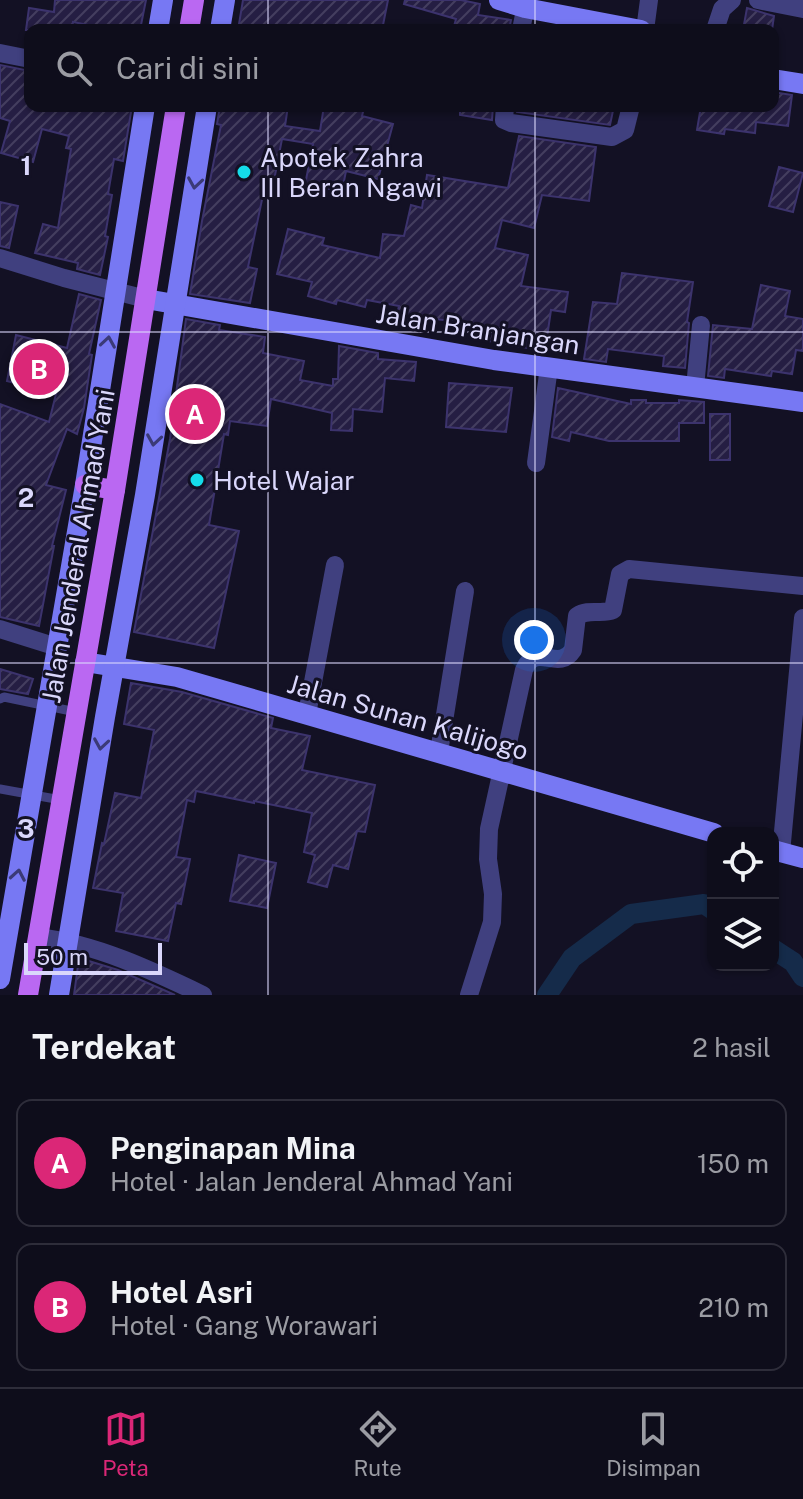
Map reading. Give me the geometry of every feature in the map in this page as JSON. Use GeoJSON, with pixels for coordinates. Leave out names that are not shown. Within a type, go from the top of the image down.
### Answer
{"type":"FeatureCollection","features":[{"type":"Feature","properties":{"kind":"main road"},"geometry":{"type":"LineString","coordinates":[[190,24],[194,0]]}},
{"type":"Feature","properties":{"kind":"main road","name":"Jalan Jenderal Ahmad Yani"},"geometry":{"type":"LineString","coordinates":[[28,995],[115,490],[175,112]]}},
{"type":"Feature","properties":{"kind":"main road"},"geometry":{"type":"LineString","coordinates":[[85,485],[115,490]]}},
{"type":"Feature","properties":{"kind":"street"},"geometry":{"type":"LineString","coordinates":[[159,24],[163,0]]}},
{"type":"Feature","properties":{"kind":"street"},"geometry":{"type":"LineString","coordinates":[[221,24],[225,0]]}},
{"type":"Feature","properties":{"kind":"street"},"geometry":{"type":"LineString","coordinates":[[499,0],[616,24]]}},
{"type":"Feature","properties":{"kind":"street"},"geometry":{"type":"LineString","coordinates":[[644,24],[649,0]]}},
{"type":"Feature","properties":{"kind":"street"},"geometry":{"type":"LineString","coordinates":[[717,24],[722,9],[732,0]]}},
{"type":"Feature","properties":{"kind":"street"},"geometry":{"type":"LineString","coordinates":[[758,0],[803,9]]}},
{"type":"Feature","properties":{"kind":"street"},"geometry":{"type":"LineString","coordinates":[[522,24],[526,4]]}},
{"type":"Feature","properties":{"kind":"street"},"geometry":{"type":"LineString","coordinates":[[0,53],[24,58]]}},
{"type":"Feature","properties":{"kind":"street"},"geometry":{"type":"LineString","coordinates":[[779,80],[803,84]]}},
{"type":"Feature","properties":{"kind":"street"},"geometry":{"type":"LineString","coordinates":[[0,979],[85,485],[144,112]]}},
{"type":"Feature","properties":{"kind":"street"},"geometry":{"type":"LineString","coordinates":[[59,995],[177,305],[206,112]]}},
{"type":"Feature","properties":{"kind":"street"},"geometry":{"type":"LineString","coordinates":[[504,112],[503,117],[511,123],[612,137],[625,130],[630,112]]}},
{"type":"Feature","properties":{"kind":"street"},"geometry":{"type":"LineString","coordinates":[[0,258],[146,299]]}},
{"type":"Feature","properties":{"kind":"street","name":"Jalan Branjangan"},"geometry":{"type":"LineString","coordinates":[[146,299],[494,360],[803,402]]}},
{"type":"Feature","properties":{"kind":"street"},"geometry":{"type":"LineString","coordinates":[[695,387],[701,325]]}},
{"type":"Feature","properties":{"kind":"street"},"geometry":{"type":"LineString","coordinates":[[536,463],[549,367]]}},
{"type":"Feature","properties":{"kind":"street"},"geometry":{"type":"LineString","coordinates":[[307,714],[335,565]]}},
{"type":"Feature","properties":{"kind":"street"},"geometry":{"type":"LineString","coordinates":[[469,995],[492,922],[489,829],[524,670],[529,660],[533,657],[563,659],[570,655],[577,616],[587,612],[610,613],[623,571],[803,586]]}},
{"type":"Feature","properties":{"kind":"street"},"geometry":{"type":"LineString","coordinates":[[439,752],[465,591]]}},
{"type":"Feature","properties":{"kind":"street"},"geometry":{"type":"LineString","coordinates":[[779,833],[803,618]]}},
{"type":"Feature","properties":{"kind":"street"},"geometry":{"type":"LineString","coordinates":[[0,629],[57,647]]}},
{"type":"Feature","properties":{"kind":"street","name":"Jalan Sunan Kalijogo"},"geometry":{"type":"LineString","coordinates":[[85,662],[177,677],[707,831]]}},
{"type":"Feature","properties":{"kind":"street"},"geometry":{"type":"LineString","coordinates":[[779,852],[803,858]]}},
{"type":"Feature","properties":{"kind":"street"},"geometry":{"type":"LineString","coordinates":[[38,937],[68,941],[150,970],[203,995]]}},
{"type":"Feature","properties":{"kind":"lane"},"geometry":{"type":"LineString","coordinates":[[0,699],[4,697],[76,712]]}},
{"type":"Feature","properties":{"kind":"lane"},"geometry":{"type":"LineString","coordinates":[[0,789],[61,800]]}},
{"type":"Feature","properties":{"kind":"building"},"geometry":{"type":"Polygon","coordinates":[[[55,0],[146,0],[141,24],[27,24],[29,8],[54,12],[55,0]]]}},
{"type":"Feature","properties":{"kind":"building"},"geometry":{"type":"Polygon","coordinates":[[[243,0],[388,0],[383,24],[239,24],[243,0]]]}},
{"type":"Feature","properties":{"kind":"building"},"geometry":{"type":"Polygon","coordinates":[[[405,0],[461,0],[480,4],[478,15],[511,20],[510,24],[455,24],[456,19],[404,4],[405,0]]]}},
{"type":"Feature","properties":{"kind":"building"},"geometry":{"type":"Polygon","coordinates":[[[747,8],[774,16],[773,24],[744,24],[747,8]]]}},
{"type":"Feature","properties":{"kind":"building"},"geometry":{"type":"Polygon","coordinates":[[[0,65],[24,70],[24,112],[131,112],[123,161],[114,159],[108,194],[112,195],[105,236],[108,237],[100,275],[77,269],[78,263],[35,253],[43,224],[58,228],[71,149],[66,148],[69,136],[42,129],[33,162],[1,153],[10,121],[0,118],[0,65]]]}},
{"type":"Feature","properties":{"kind":"building"},"geometry":{"type":"Polygon","coordinates":[[[779,93],[792,95],[788,126],[756,122],[755,133],[725,129],[724,134],[697,130],[700,112],[779,112],[779,93]]]}},
{"type":"Feature","properties":{"kind":"building"},"geometry":{"type":"Polygon","coordinates":[[[219,112],[287,112],[285,126],[320,131],[323,112],[363,112],[362,116],[393,124],[378,179],[346,171],[342,191],[305,185],[313,144],[282,139],[272,191],[264,190],[248,267],[257,269],[250,303],[190,294],[221,125],[217,124],[219,112]]]}},
{"type":"Feature","properties":{"kind":"building"},"geometry":{"type":"Polygon","coordinates":[[[460,112],[493,112],[492,120],[460,115],[460,112]]]}},
{"type":"Feature","properties":{"kind":"building"},"geometry":{"type":"Polygon","coordinates":[[[517,112],[613,112],[610,125],[517,112]]]}},
{"type":"Feature","properties":{"kind":"building"},"geometry":{"type":"Polygon","coordinates":[[[519,136],[596,147],[589,201],[542,195],[534,228],[502,220],[495,248],[528,255],[521,286],[568,292],[565,312],[551,310],[545,351],[477,339],[479,324],[426,318],[424,324],[396,319],[399,306],[367,300],[365,307],[337,300],[336,304],[308,296],[312,282],[277,274],[288,229],[324,238],[322,245],[380,258],[383,234],[404,236],[411,205],[422,208],[427,175],[508,188],[519,136]]]}},
{"type":"Feature","properties":{"kind":"building"},"geometry":{"type":"Polygon","coordinates":[[[779,167],[803,173],[793,212],[769,206],[779,167]]]}},
{"type":"Feature","properties":{"kind":"building"},"geometry":{"type":"Polygon","coordinates":[[[0,202],[18,206],[9,248],[0,246],[0,202]]]}},
{"type":"Feature","properties":{"kind":"building"},"geometry":{"type":"Polygon","coordinates":[[[622,273],[693,282],[685,368],[663,366],[664,356],[608,349],[606,362],[584,359],[593,302],[617,304],[622,273]]]}},
{"type":"Feature","properties":{"kind":"building"},"geometry":{"type":"Polygon","coordinates":[[[761,285],[790,291],[785,316],[803,319],[803,351],[796,350],[792,374],[772,371],[771,376],[725,369],[724,378],[708,376],[713,325],[752,329],[761,285]]]}},
{"type":"Feature","properties":{"kind":"building"},"geometry":{"type":"Polygon","coordinates":[[[79,294],[101,300],[77,434],[67,429],[46,485],[66,490],[52,546],[39,626],[0,617],[0,404],[49,422],[56,394],[7,381],[16,335],[67,348],[79,294]]]}},
{"type":"Feature","properties":{"kind":"building"},"geometry":{"type":"Polygon","coordinates":[[[186,319],[220,325],[219,330],[265,337],[263,353],[304,361],[300,380],[333,386],[333,379],[338,379],[339,346],[378,353],[378,359],[416,362],[414,381],[385,378],[382,412],[353,409],[352,431],[331,430],[332,413],[271,399],[267,426],[230,421],[228,435],[224,434],[209,525],[239,531],[214,648],[134,632],[170,439],[186,319]]]}},
{"type":"Feature","properties":{"kind":"building"},"geometry":{"type":"Polygon","coordinates":[[[449,383],[512,388],[506,432],[446,427],[449,383]]]}},
{"type":"Feature","properties":{"kind":"building"},"geometry":{"type":"Polygon","coordinates":[[[558,388],[631,404],[631,400],[646,400],[646,403],[679,403],[679,400],[704,402],[704,423],[679,423],[679,441],[609,441],[571,432],[569,441],[552,437],[558,388]]]}},
{"type":"Feature","properties":{"kind":"building"},"geometry":{"type":"Polygon","coordinates":[[[710,414],[730,414],[730,460],[710,460],[710,414]]]}},
{"type":"Feature","properties":{"kind":"building"},"geometry":{"type":"Polygon","coordinates":[[[0,669],[33,679],[28,694],[0,689],[0,669]]]}},
{"type":"Feature","properties":{"kind":"building"},"geometry":{"type":"Polygon","coordinates":[[[131,683],[182,692],[273,718],[271,728],[310,736],[302,770],[375,785],[365,832],[357,831],[348,869],[333,865],[327,887],[308,882],[315,855],[304,852],[312,813],[196,791],[194,802],[187,800],[176,857],[190,859],[181,904],[176,903],[168,941],[116,931],[123,893],[93,888],[115,793],[141,798],[154,730],[124,724],[131,683]]]}},
{"type":"Feature","properties":{"kind":"building"},"geometry":{"type":"Polygon","coordinates":[[[239,855],[276,863],[267,908],[230,901],[239,855]]]}},
{"type":"Feature","properties":{"kind":"building"},"geometry":{"type":"Polygon","coordinates":[[[79,958],[118,970],[175,995],[74,995],[79,958]]]}},
{"type":"Feature","properties":{"kind":"waterway"},"geometry":{"type":"LineString","coordinates":[[547,995],[572,958],[631,914],[707,906]]}},
{"type":"Feature","properties":{"kind":"waterway"},"geometry":{"type":"LineString","coordinates":[[779,953],[793,962],[803,977]]}},
{"type":"Feature","properties":{"kind":"place","name":"Apotek Zahra III Beran Ngawi"},"geometry":{"type":"Point","coordinates":[244,172]}},
{"type":"Feature","properties":{"kind":"place","name":"Hotel Asri"},"geometry":{"type":"Point","coordinates":[39,369]}},
{"type":"Feature","properties":{"kind":"place","name":"Penginapan Mina"},"geometry":{"type":"Point","coordinates":[195,414]}},
{"type":"Feature","properties":{"kind":"place","name":"Hotel Wajar"},"geometry":{"type":"Point","coordinates":[197,480]}}]}
